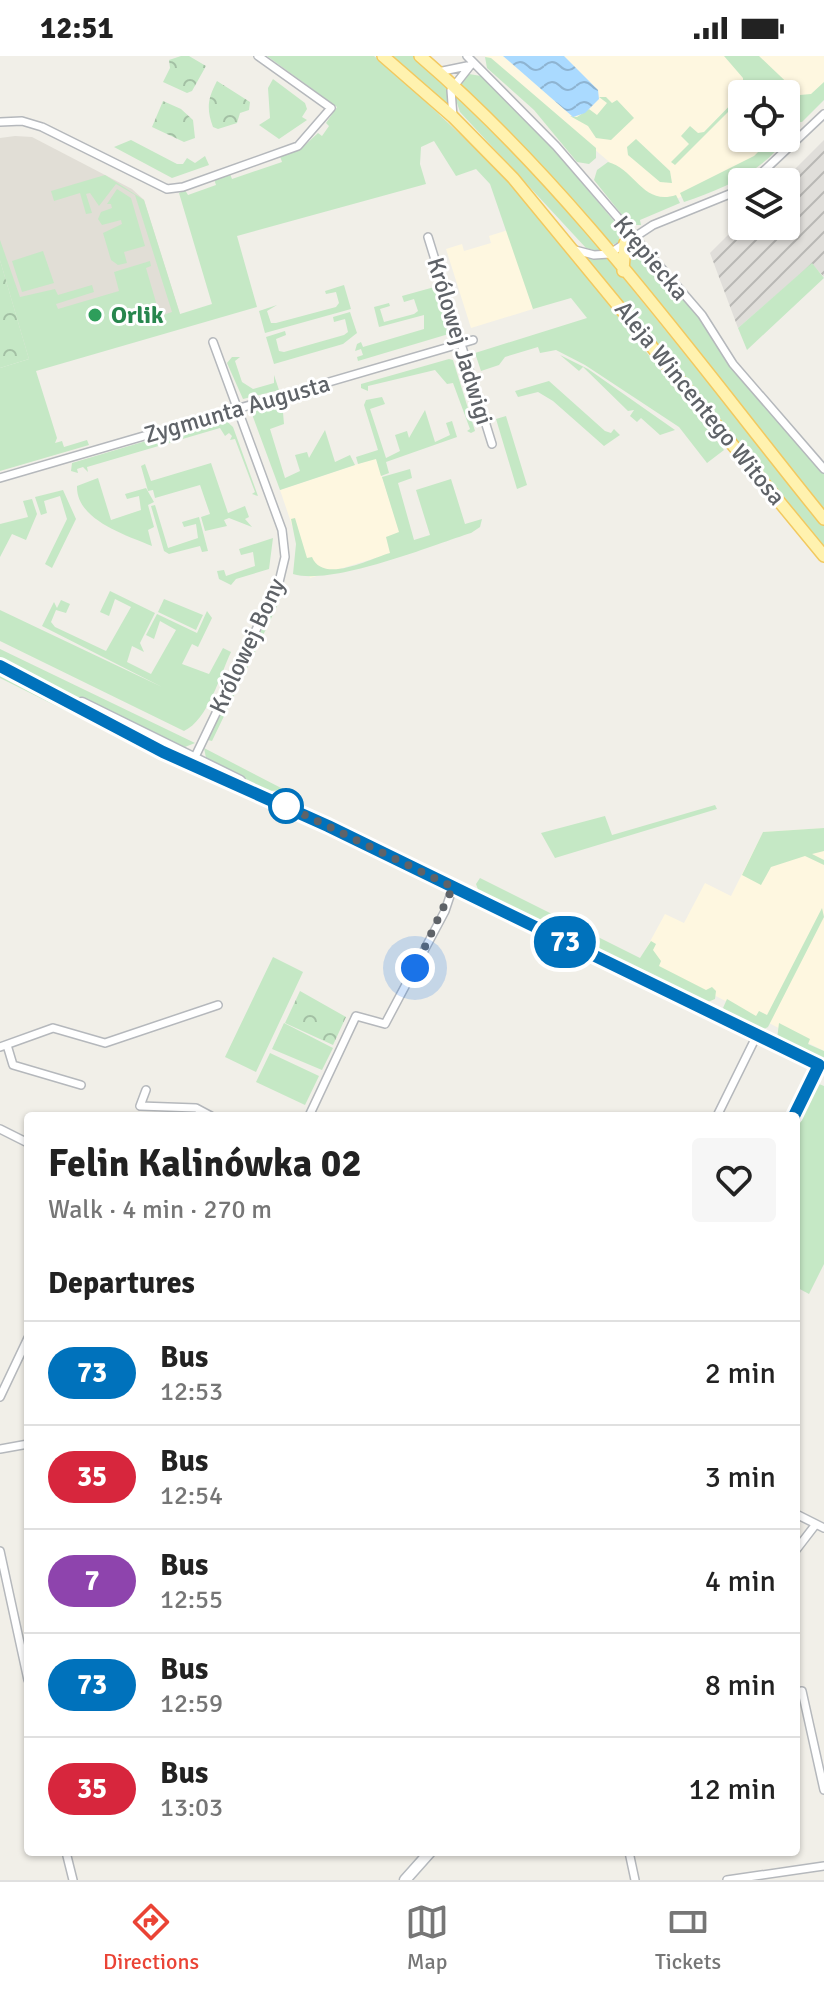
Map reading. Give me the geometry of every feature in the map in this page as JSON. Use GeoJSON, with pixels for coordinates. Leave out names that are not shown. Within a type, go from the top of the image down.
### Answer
{"type":"FeatureCollection","features":[{"type":"Feature","properties":{"kind":"main road","name":"Aleja Wincentego Witosa"},"geometry":{"type":"LineString","coordinates":[[383,56],[453,117],[513,178],[824,556]]}},
{"type":"Feature","properties":{"kind":"main road","name":"Aleja Wincentego Witosa"},"geometry":{"type":"LineString","coordinates":[[420,56],[527,157],[824,519]]}},
{"type":"Feature","properties":{"kind":"main road"},"geometry":{"type":"LineString","coordinates":[[623,271],[628,240]]}},
{"type":"Feature","properties":{"kind":"street"},"geometry":{"type":"LineString","coordinates":[[0,122],[22,121],[42,127],[167,189],[183,187],[298,146],[331,108],[258,56]]}},
{"type":"Feature","properties":{"kind":"street"},"geometry":{"type":"LineString","coordinates":[[453,117],[450,95],[453,85],[470,61]]}},
{"type":"Feature","properties":{"kind":"street"},"geometry":{"type":"LineString","coordinates":[[438,72],[457,71],[470,61]]}},
{"type":"Feature","properties":{"kind":"street","name":"Krępiecka"},"geometry":{"type":"LineString","coordinates":[[470,61],[556,146],[628,240],[702,315],[733,364],[824,469]]}},
{"type":"Feature","properties":{"kind":"street"},"geometry":{"type":"LineString","coordinates":[[767,168],[824,114]]}},
{"type":"Feature","properties":{"kind":"street"},"geometry":{"type":"LineString","coordinates":[[575,250],[594,255],[609,254],[628,240],[728,195]]}},
{"type":"Feature","properties":{"kind":"street","name":"Królowej Jadwigi"},"geometry":{"type":"LineString","coordinates":[[428,237],[492,444]]}},
{"type":"Feature","properties":{"kind":"street","name":"Zygmunta Augusta"},"geometry":{"type":"LineString","coordinates":[[0,478],[473,340]]}},
{"type":"Feature","properties":{"kind":"street","name":"Królowej Bony"},"geometry":{"type":"LineString","coordinates":[[193,761],[279,582],[285,557],[282,530],[213,342]]}},
{"type":"Feature","properties":{"kind":"street"},"geometry":{"type":"LineString","coordinates":[[0,666],[60,695],[107,724],[193,761],[822,1067],[796,1112]]}},
{"type":"Feature","properties":{"kind":"street"},"geometry":{"type":"LineString","coordinates":[[311,1112],[356,1016],[385,1024],[445,911],[453,887]]}},
{"type":"Feature","properties":{"kind":"street"},"geometry":{"type":"LineString","coordinates":[[81,1085],[13,1065],[4,1046],[53,1028],[105,1043],[218,1005]]}},
{"type":"Feature","properties":{"kind":"street"},"geometry":{"type":"LineString","coordinates":[[719,1112],[757,1035]]}},
{"type":"Feature","properties":{"kind":"street"},"geometry":{"type":"LineString","coordinates":[[146,1090],[140,1106],[196,1108],[204,1112]]}},
{"type":"Feature","properties":{"kind":"street"},"geometry":{"type":"LineString","coordinates":[[0,1129],[24,1141]]}},
{"type":"Feature","properties":{"kind":"street"},"geometry":{"type":"LineString","coordinates":[[0,1397],[24,1346]]}},
{"type":"Feature","properties":{"kind":"street"},"geometry":{"type":"LineString","coordinates":[[0,1449],[24,1445]]}},
{"type":"Feature","properties":{"kind":"street"},"geometry":{"type":"LineString","coordinates":[[800,1516],[824,1528]]}},
{"type":"Feature","properties":{"kind":"street"},"geometry":{"type":"LineString","coordinates":[[800,1545],[816,1524]]}},
{"type":"Feature","properties":{"kind":"street"},"geometry":{"type":"LineString","coordinates":[[0,1551],[24,1657]]}},
{"type":"Feature","properties":{"kind":"street"},"geometry":{"type":"LineString","coordinates":[[800,1695],[824,1790]]}},
{"type":"Feature","properties":{"kind":"street"},"geometry":{"type":"LineString","coordinates":[[67,1856],[73,1880]]}},
{"type":"Feature","properties":{"kind":"street"},"geometry":{"type":"LineString","coordinates":[[405,1880],[426,1856]]}},
{"type":"Feature","properties":{"kind":"street"},"geometry":{"type":"LineString","coordinates":[[630,1856],[635,1880]]}},
{"type":"Feature","properties":{"kind":"street"},"geometry":{"type":"LineString","coordinates":[[727,1880],[824,1866]]}},
{"type":"Feature","properties":{"kind":"shaded area"},"geometry":{"type":"Polygon","coordinates":[[[485,56],[824,56],[824,90],[800,114],[800,80],[728,80],[728,152],[765,152],[756,162],[743,168],[728,168],[728,175],[668,203],[655,201],[485,56]]]}},
{"type":"Feature","properties":{"kind":"shaded area"},"geometry":{"type":"Polygon","coordinates":[[[32,137],[132,189],[144,200],[180,314],[29,359],[0,260],[0,138],[32,137]]]}},
{"type":"Feature","properties":{"kind":"shaded area"},"geometry":{"type":"Polygon","coordinates":[[[824,140],[824,277],[812,264],[738,328],[710,253],[728,235],[728,240],[800,240],[800,168],[796,168],[824,140]]]}},
{"type":"Feature","properties":{"kind":"shaded area"},"geometry":{"type":"Polygon","coordinates":[[[508,230],[533,309],[471,328],[446,249],[462,244],[464,251],[491,243],[489,236],[508,230]]]}},
{"type":"Feature","properties":{"kind":"shaded area"},"geometry":{"type":"Polygon","coordinates":[[[376,458],[405,549],[310,578],[280,490],[376,458]]]}},
{"type":"Feature","properties":{"kind":"shaded area"},"geometry":{"type":"Polygon","coordinates":[[[824,828],[824,1051],[641,958],[665,914],[684,923],[705,883],[731,896],[763,832],[824,828]]]}},
{"type":"Feature","properties":{"kind":"green space"},"geometry":{"type":"Polygon","coordinates":[[[189,56],[206,66],[192,91],[187,93],[163,82],[170,68],[169,60],[189,56]]]}},
{"type":"Feature","properties":{"kind":"green space"},"geometry":{"type":"Polygon","coordinates":[[[267,56],[374,56],[391,69],[500,172],[532,208],[724,450],[707,463],[679,427],[585,365],[556,350],[540,353],[538,347],[505,357],[499,365],[481,371],[475,353],[587,318],[571,298],[533,309],[490,184],[476,169],[456,176],[434,141],[421,147],[420,164],[426,184],[237,236],[257,307],[36,371],[57,438],[55,443],[62,441],[64,447],[87,440],[89,445],[0,471],[0,368],[29,359],[0,260],[0,240],[20,297],[55,289],[58,295],[92,285],[94,292],[56,304],[58,309],[119,291],[114,272],[150,261],[151,266],[146,268],[160,316],[172,312],[135,195],[116,184],[99,206],[90,193],[86,194],[92,213],[86,214],[80,193],[54,201],[51,191],[105,175],[144,200],[180,314],[212,304],[179,193],[185,190],[188,195],[216,185],[214,179],[230,174],[232,179],[282,162],[280,156],[303,147],[318,133],[322,136],[329,126],[326,123],[337,107],[267,56]]]}},
{"type":"Feature","properties":{"kind":"green space"},"geometry":{"type":"Polygon","coordinates":[[[390,56],[414,56],[449,86],[450,108],[390,56]]]}},
{"type":"Feature","properties":{"kind":"green space"},"geometry":{"type":"Polygon","coordinates":[[[724,56],[759,56],[784,80],[743,80],[724,56]]]}},
{"type":"Feature","properties":{"kind":"green space"},"geometry":{"type":"Polygon","coordinates":[[[485,57],[491,58],[596,148],[596,158],[589,164],[577,162],[534,110],[487,68],[485,57]]]}},
{"type":"Feature","properties":{"kind":"green space"},"geometry":{"type":"Polygon","coordinates":[[[469,74],[481,76],[540,133],[619,227],[619,242],[609,246],[529,153],[458,83],[469,74]]]}},
{"type":"Feature","properties":{"kind":"green space"},"geometry":{"type":"Polygon","coordinates":[[[273,79],[305,103],[307,109],[302,117],[307,120],[279,139],[259,125],[270,118],[268,88],[273,79]]]}},
{"type":"Feature","properties":{"kind":"green space"},"geometry":{"type":"Polygon","coordinates":[[[217,81],[250,102],[249,110],[240,113],[237,123],[218,129],[213,127],[209,114],[210,98],[217,81]]]}},
{"type":"Feature","properties":{"kind":"green space"},"geometry":{"type":"Polygon","coordinates":[[[824,82],[824,100],[802,122],[800,95],[811,94],[824,82]]]}},
{"type":"Feature","properties":{"kind":"green space"},"geometry":{"type":"Polygon","coordinates":[[[454,94],[524,160],[603,253],[586,248],[460,112],[454,94]]]}},
{"type":"Feature","properties":{"kind":"green space"},"geometry":{"type":"Polygon","coordinates":[[[599,97],[606,97],[612,103],[617,100],[634,118],[611,140],[596,138],[588,126],[570,116],[577,117],[589,109],[597,115],[607,103],[599,97]]]}},
{"type":"Feature","properties":{"kind":"green space"},"geometry":{"type":"Polygon","coordinates":[[[163,101],[181,109],[193,120],[195,138],[184,142],[152,127],[163,101]]]}},
{"type":"Feature","properties":{"kind":"green space"},"geometry":{"type":"Polygon","coordinates":[[[728,107],[728,112],[675,165],[671,162],[689,144],[681,136],[690,126],[698,133],[704,132],[728,107]]]}},
{"type":"Feature","properties":{"kind":"green space"},"geometry":{"type":"Polygon","coordinates":[[[636,139],[670,171],[672,183],[660,182],[628,155],[627,147],[636,139]]]}},
{"type":"Feature","properties":{"kind":"green space"},"geometry":{"type":"Polygon","coordinates":[[[131,140],[177,164],[183,164],[187,158],[195,163],[205,156],[209,165],[172,178],[114,147],[131,140]]]}},
{"type":"Feature","properties":{"kind":"green space"},"geometry":{"type":"Polygon","coordinates":[[[758,152],[774,152],[756,168],[730,168],[758,152]]]}},
{"type":"Feature","properties":{"kind":"green space"},"geometry":{"type":"Polygon","coordinates":[[[608,162],[647,191],[665,197],[676,195],[680,203],[640,220],[641,225],[630,225],[594,180],[597,170],[608,162]]]}},
{"type":"Feature","properties":{"kind":"green space"},"geometry":{"type":"Polygon","coordinates":[[[728,169],[727,185],[684,202],[680,193],[728,169]]]}},
{"type":"Feature","properties":{"kind":"green space"},"geometry":{"type":"Polygon","coordinates":[[[117,189],[131,198],[145,246],[124,252],[127,263],[118,265],[111,260],[103,233],[122,224],[121,220],[102,225],[98,219],[101,212],[112,208],[111,204],[107,204],[117,189]]]}},
{"type":"Feature","properties":{"kind":"green space"},"geometry":{"type":"Polygon","coordinates":[[[638,248],[697,315],[824,474],[824,513],[630,268],[626,260],[628,250],[638,248]]]}},
{"type":"Feature","properties":{"kind":"green space"},"geometry":{"type":"Polygon","coordinates":[[[43,251],[54,283],[22,292],[12,261],[43,251]]]}},
{"type":"Feature","properties":{"kind":"green space"},"geometry":{"type":"Polygon","coordinates":[[[585,256],[607,258],[824,526],[824,548],[585,256]]]}},
{"type":"Feature","properties":{"kind":"green space"},"geometry":{"type":"Polygon","coordinates":[[[0,260],[29,359],[0,368],[0,260]]]}},
{"type":"Feature","properties":{"kind":"green space"},"geometry":{"type":"Polygon","coordinates":[[[812,263],[824,278],[747,350],[738,328],[812,263]]]}},
{"type":"Feature","properties":{"kind":"green space"},"geometry":{"type":"Polygon","coordinates":[[[344,285],[351,309],[265,333],[259,311],[277,305],[267,311],[271,323],[276,323],[336,307],[339,303],[336,292],[326,294],[325,291],[344,285]]]}},
{"type":"Feature","properties":{"kind":"green space"},"geometry":{"type":"Polygon","coordinates":[[[438,286],[452,333],[358,361],[357,357],[363,355],[361,349],[355,351],[361,342],[363,347],[424,329],[424,315],[379,327],[374,307],[389,303],[390,306],[380,309],[384,322],[414,314],[418,311],[414,299],[404,302],[402,296],[438,286]]]}},
{"type":"Feature","properties":{"kind":"green space"},"geometry":{"type":"Polygon","coordinates":[[[350,312],[357,333],[343,344],[274,364],[266,337],[285,331],[286,335],[276,339],[279,351],[284,352],[344,335],[348,332],[345,319],[334,322],[333,317],[350,312]]]}},
{"type":"Feature","properties":{"kind":"green space"},"geometry":{"type":"Polygon","coordinates":[[[560,355],[588,369],[675,430],[660,435],[641,418],[637,422],[630,416],[634,410],[628,411],[583,367],[579,371],[560,355]]]}},
{"type":"Feature","properties":{"kind":"green space"},"geometry":{"type":"Polygon","coordinates":[[[232,357],[240,357],[235,361],[242,382],[253,389],[274,383],[274,375],[279,390],[243,399],[227,363],[232,357]]]}},
{"type":"Feature","properties":{"kind":"green space"},"geometry":{"type":"Polygon","coordinates":[[[453,360],[475,431],[471,433],[467,431],[470,429],[453,383],[447,384],[435,370],[368,386],[368,391],[361,388],[361,384],[453,360]]]}},
{"type":"Feature","properties":{"kind":"green space"},"geometry":{"type":"Polygon","coordinates":[[[549,381],[605,431],[611,433],[614,429],[620,435],[604,446],[553,401],[538,392],[518,397],[515,391],[549,381]]]}},
{"type":"Feature","properties":{"kind":"green space"},"geometry":{"type":"Polygon","coordinates":[[[382,397],[385,404],[370,409],[386,458],[400,451],[395,435],[407,431],[409,438],[425,410],[435,442],[450,435],[446,423],[452,421],[457,437],[386,462],[389,473],[381,476],[376,459],[358,464],[356,457],[378,450],[364,405],[366,400],[382,397]]]}},
{"type":"Feature","properties":{"kind":"green space"},"geometry":{"type":"Polygon","coordinates":[[[282,401],[284,424],[270,429],[285,478],[300,471],[295,455],[307,452],[309,458],[325,430],[335,462],[350,455],[355,465],[280,490],[253,417],[254,409],[282,401]]]}},
{"type":"Feature","properties":{"kind":"green space"},"geometry":{"type":"Polygon","coordinates":[[[506,416],[527,485],[517,489],[496,419],[506,416]]]}},
{"type":"Feature","properties":{"kind":"green space"},"geometry":{"type":"Polygon","coordinates":[[[223,418],[233,427],[258,496],[252,494],[255,492],[235,439],[230,440],[232,436],[229,433],[225,436],[220,428],[87,467],[88,472],[83,467],[77,469],[78,473],[71,471],[72,463],[223,418]]]}},
{"type":"Feature","properties":{"kind":"green space"},"geometry":{"type":"Polygon","coordinates":[[[211,463],[228,513],[245,506],[249,517],[245,519],[252,527],[229,518],[224,520],[227,526],[205,531],[201,517],[210,514],[200,485],[155,498],[153,490],[148,491],[141,466],[145,464],[151,481],[211,463]]]}},
{"type":"Feature","properties":{"kind":"green space"},"geometry":{"type":"Polygon","coordinates":[[[410,469],[412,478],[398,483],[414,540],[430,535],[416,490],[451,479],[465,524],[482,519],[480,527],[471,533],[356,570],[310,576],[293,574],[296,544],[291,519],[295,518],[307,558],[312,557],[326,569],[347,567],[390,553],[386,537],[399,532],[382,477],[410,469]]]}},
{"type":"Feature","properties":{"kind":"green space"},"geometry":{"type":"Polygon","coordinates":[[[98,478],[111,520],[141,510],[139,496],[127,499],[125,494],[146,488],[154,502],[148,505],[154,527],[148,530],[152,546],[104,525],[85,508],[77,486],[98,478]]]}},
{"type":"Feature","properties":{"kind":"green space"},"geometry":{"type":"Polygon","coordinates":[[[63,490],[76,519],[52,568],[45,564],[67,519],[60,496],[44,501],[47,513],[41,515],[35,497],[63,490]]]}},
{"type":"Feature","properties":{"kind":"green space"},"geometry":{"type":"Polygon","coordinates":[[[32,499],[37,514],[26,540],[12,534],[0,557],[0,524],[28,517],[23,501],[32,499]]]}},
{"type":"Feature","properties":{"kind":"green space"},"geometry":{"type":"Polygon","coordinates":[[[155,505],[168,548],[198,538],[196,524],[184,527],[182,522],[199,517],[208,551],[202,552],[200,546],[169,554],[164,551],[151,506],[155,505]]]}},
{"type":"Feature","properties":{"kind":"green space"},"geometry":{"type":"Polygon","coordinates":[[[273,538],[269,569],[236,579],[231,585],[219,579],[217,571],[224,570],[226,576],[255,566],[253,552],[241,555],[239,549],[273,538]]]}},
{"type":"Feature","properties":{"kind":"green space"},"geometry":{"type":"Polygon","coordinates":[[[110,591],[155,613],[140,643],[144,652],[132,646],[127,662],[151,674],[176,630],[160,621],[154,639],[146,635],[157,614],[197,633],[207,611],[212,618],[198,647],[192,644],[182,664],[209,674],[223,648],[231,652],[207,707],[184,731],[0,641],[0,610],[162,687],[42,626],[54,602],[57,608],[61,600],[70,604],[66,613],[56,610],[51,622],[55,627],[106,651],[131,607],[115,599],[109,616],[100,612],[110,591]]]}},
{"type":"Feature","properties":{"kind":"green space"},"geometry":{"type":"Polygon","coordinates":[[[275,597],[280,600],[212,741],[208,740],[275,597]]]}},
{"type":"Feature","properties":{"kind":"green space"},"geometry":{"type":"Polygon","coordinates":[[[164,599],[203,615],[196,630],[158,612],[164,599]]]}},
{"type":"Feature","properties":{"kind":"green space"},"geometry":{"type":"Polygon","coordinates":[[[0,649],[195,743],[185,747],[0,661],[0,649]]]}},
{"type":"Feature","properties":{"kind":"green space"},"geometry":{"type":"Polygon","coordinates":[[[0,671],[185,770],[0,678],[0,671]]]}},
{"type":"Feature","properties":{"kind":"green space"},"geometry":{"type":"Polygon","coordinates":[[[204,748],[285,790],[269,791],[206,758],[204,748]]]}},
{"type":"Feature","properties":{"kind":"green space"},"geometry":{"type":"Polygon","coordinates":[[[715,805],[717,809],[555,858],[541,833],[605,816],[612,835],[715,805]]]}},
{"type":"Feature","properties":{"kind":"green space"},"geometry":{"type":"Polygon","coordinates":[[[824,828],[824,851],[812,854],[824,860],[824,865],[805,856],[771,867],[761,885],[742,875],[763,832],[824,828]]]}},
{"type":"Feature","properties":{"kind":"green space"},"geometry":{"type":"Polygon","coordinates":[[[480,878],[640,958],[651,941],[656,944],[653,950],[661,961],[659,966],[706,990],[712,987],[716,991],[715,999],[703,1004],[480,895],[476,884],[480,878]]]}},
{"type":"Feature","properties":{"kind":"green space"},"geometry":{"type":"Polygon","coordinates":[[[822,908],[824,917],[768,1027],[755,1030],[737,1021],[723,1008],[727,999],[756,1016],[759,1011],[767,1015],[822,908]]]}},
{"type":"Feature","properties":{"kind":"green space"},"geometry":{"type":"Polygon","coordinates":[[[273,957],[303,972],[256,1072],[225,1057],[273,957]]]}},
{"type":"Feature","properties":{"kind":"green space"},"geometry":{"type":"Polygon","coordinates":[[[300,991],[346,1017],[333,1045],[285,1023],[300,991]]]}},
{"type":"Feature","properties":{"kind":"green space"},"geometry":{"type":"Polygon","coordinates":[[[284,1023],[333,1048],[322,1070],[272,1049],[284,1023]]]}},
{"type":"Feature","properties":{"kind":"green space"},"geometry":{"type":"Polygon","coordinates":[[[779,1023],[810,1039],[808,1044],[824,1051],[824,1062],[777,1039],[779,1023]]]}},
{"type":"Feature","properties":{"kind":"green space"},"geometry":{"type":"Polygon","coordinates":[[[270,1053],[319,1076],[305,1105],[256,1082],[270,1053]]]}},
{"type":"Feature","properties":{"kind":"green space"},"geometry":{"type":"Polygon","coordinates":[[[819,1084],[824,1086],[824,1264],[809,1294],[800,1289],[800,1123],[819,1084]]]}},
{"type":"Feature","properties":{"kind":"water"},"geometry":{"type":"Polygon","coordinates":[[[503,56],[564,56],[598,90],[599,99],[585,113],[573,117],[503,56]]]}},
{"type":"Feature","properties":{"kind":"bus line","name":"73"},"geometry":{"type":"LineString","coordinates":[[0,666],[163,752],[251,789],[819,1065],[796,1112]]}},
{"type":"Feature","properties":{"kind":"place","name":"Orlik"},"geometry":{"type":"Point","coordinates":[95,315]}},
{"type":"Feature","properties":{"kind":"route"},"geometry":{"type":"LineString","coordinates":[[286,806],[276,801],[453,887],[445,911],[415,968]]}}]}
